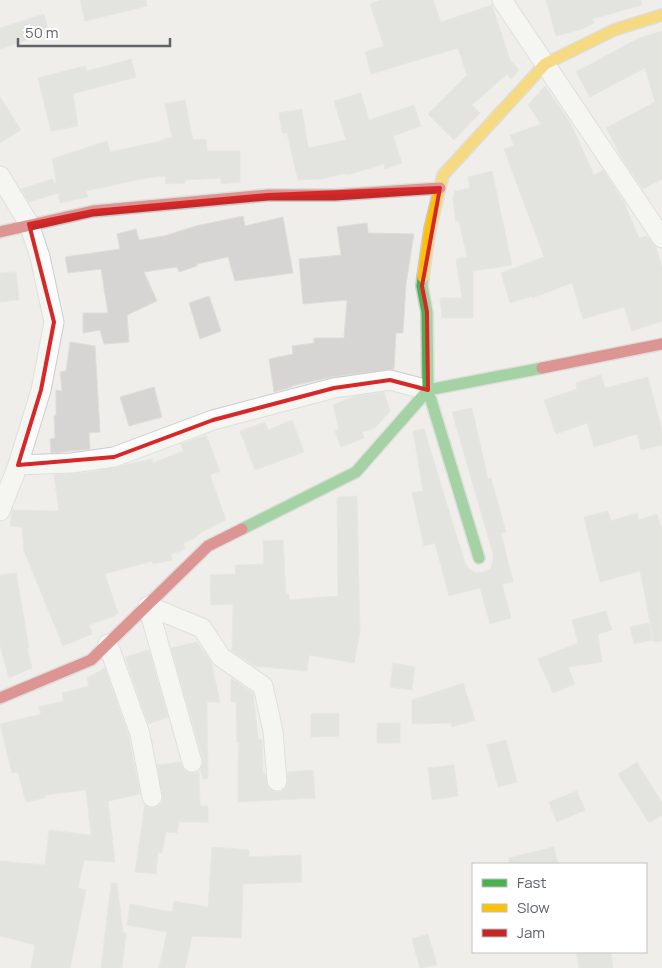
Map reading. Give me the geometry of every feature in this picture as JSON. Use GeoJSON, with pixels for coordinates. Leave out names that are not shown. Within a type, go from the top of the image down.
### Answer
{"type":"FeatureCollection","features":[{"type":"Feature","properties":{"kind":"street"},"geometry":{"type":"LineString","coordinates":[[502,0],[662,238]]}},
{"type":"Feature","properties":{"kind":"street"},"geometry":{"type":"LineString","coordinates":[[479,558],[428,390],[427,312],[422,286],[430,229],[443,175],[545,64],[614,30],[662,14]]}},
{"type":"Feature","properties":{"kind":"street"},"geometry":{"type":"LineString","coordinates":[[0,176],[29,224],[40,257],[54,322],[41,390],[18,465],[0,511]]}},
{"type":"Feature","properties":{"kind":"street"},"geometry":{"type":"LineString","coordinates":[[0,232],[93,211],[250,196],[335,195],[440,188]]}},
{"type":"Feature","properties":{"kind":"street"},"geometry":{"type":"LineString","coordinates":[[18,465],[72,463],[114,457],[213,420],[334,388],[390,380],[428,390],[662,344]]}},
{"type":"Feature","properties":{"kind":"street"},"geometry":{"type":"LineString","coordinates":[[0,698],[91,660],[208,546],[356,472],[428,390]]}},
{"type":"Feature","properties":{"kind":"street"},"geometry":{"type":"LineString","coordinates":[[148,606],[192,762]]}},
{"type":"Feature","properties":{"kind":"street"},"geometry":{"type":"LineString","coordinates":[[148,606],[202,628],[221,657],[263,686],[273,731],[277,782]]}},
{"type":"Feature","properties":{"kind":"street"},"geometry":{"type":"LineString","coordinates":[[108,644],[140,734],[152,797]]}},
{"type":"Feature","properties":{"kind":"highlighted area"},"geometry":{"type":"Polygon","coordinates":[[[440,188],[422,286],[427,312],[428,390],[390,380],[334,388],[213,420],[114,457],[18,465],[41,390],[54,322],[29,224],[93,211],[268,195],[440,188]]]}},
{"type":"Feature","properties":{"kind":"building"},"geometry":{"type":"Polygon","coordinates":[[[80,0],[146,0],[147,6],[85,21],[80,0]]]}},
{"type":"Feature","properties":{"kind":"building"},"geometry":{"type":"Polygon","coordinates":[[[381,0],[433,0],[441,22],[492,5],[510,60],[519,70],[511,79],[507,74],[472,105],[480,113],[454,140],[428,114],[467,75],[458,48],[371,74],[365,52],[384,46],[370,4],[381,0]]]}},
{"type":"Feature","properties":{"kind":"building"},"geometry":{"type":"Polygon","coordinates":[[[546,0],[641,0],[642,5],[592,19],[594,23],[582,29],[556,36],[546,0]]]}},
{"type":"Feature","properties":{"kind":"building"},"geometry":{"type":"Polygon","coordinates":[[[44,14],[49,33],[0,49],[0,28],[44,14]]]}},
{"type":"Feature","properties":{"kind":"building"},"geometry":{"type":"Polygon","coordinates":[[[662,31],[662,179],[643,189],[623,160],[606,128],[655,102],[645,68],[590,97],[576,72],[639,38],[662,31]]]}},
{"type":"Feature","properties":{"kind":"building"},"geometry":{"type":"Polygon","coordinates":[[[131,59],[136,77],[73,94],[78,126],[51,131],[38,78],[85,66],[87,71],[131,59]]]}},
{"type":"Feature","properties":{"kind":"building"},"geometry":{"type":"Polygon","coordinates":[[[545,86],[570,122],[594,175],[603,170],[624,202],[639,238],[647,236],[656,247],[662,268],[662,321],[632,331],[624,307],[583,319],[572,283],[532,298],[532,296],[510,303],[501,273],[544,257],[504,149],[514,146],[510,135],[541,124],[528,105],[545,86]]]}},
{"type":"Feature","properties":{"kind":"building"},"geometry":{"type":"Polygon","coordinates":[[[361,93],[369,120],[414,105],[421,126],[393,136],[402,163],[385,169],[384,164],[347,175],[346,173],[322,179],[298,180],[287,133],[282,133],[279,113],[302,109],[309,148],[346,140],[334,101],[361,93]]]}},
{"type":"Feature","properties":{"kind":"building"},"geometry":{"type":"Polygon","coordinates":[[[0,97],[21,130],[0,143],[0,97]]]}},
{"type":"Feature","properties":{"kind":"building"},"geometry":{"type":"Polygon","coordinates":[[[185,100],[193,140],[206,139],[207,151],[240,151],[240,182],[221,184],[221,178],[185,180],[185,183],[166,184],[165,176],[146,178],[86,191],[88,197],[60,203],[58,193],[29,202],[21,189],[52,179],[57,186],[52,159],[107,141],[110,152],[165,140],[165,138],[172,138],[165,104],[185,100]]]}},
{"type":"Feature","properties":{"kind":"building"},"geometry":{"type":"Polygon","coordinates":[[[492,171],[512,265],[473,271],[473,318],[442,318],[440,298],[462,298],[456,259],[467,257],[459,221],[456,222],[453,199],[455,191],[470,188],[468,177],[492,171]]]}},
{"type":"Feature","properties":{"kind":"building"},"geometry":{"type":"Polygon","coordinates":[[[243,216],[245,226],[283,217],[293,273],[235,281],[228,257],[197,264],[197,266],[179,272],[177,267],[144,272],[157,301],[127,315],[129,342],[104,344],[100,330],[83,333],[83,313],[108,313],[101,269],[68,273],[65,257],[120,249],[117,234],[136,229],[139,240],[164,236],[196,226],[243,216]]]}},
{"type":"Feature","properties":{"kind":"building"},"geometry":{"type":"Polygon","coordinates":[[[367,223],[368,233],[414,234],[406,284],[403,333],[396,333],[394,369],[332,377],[274,392],[269,359],[293,354],[292,346],[314,343],[314,338],[344,338],[347,300],[303,304],[299,259],[341,255],[337,227],[367,223]]]}},
{"type":"Feature","properties":{"kind":"building"},"geometry":{"type":"Polygon","coordinates":[[[16,272],[19,300],[0,302],[0,273],[16,272]]]}},
{"type":"Feature","properties":{"kind":"building"},"geometry":{"type":"Polygon","coordinates":[[[209,296],[221,331],[200,339],[189,303],[209,296]]]}},
{"type":"Feature","properties":{"kind":"building"},"geometry":{"type":"Polygon","coordinates":[[[70,342],[95,346],[100,432],[89,433],[90,449],[51,453],[50,439],[55,438],[56,390],[62,391],[60,372],[66,371],[70,342]]]}},
{"type":"Feature","properties":{"kind":"building"},"geometry":{"type":"Polygon","coordinates":[[[601,375],[605,388],[648,377],[662,430],[662,445],[641,450],[637,434],[594,447],[587,423],[556,434],[544,400],[577,389],[576,383],[601,375]]]}},
{"type":"Feature","properties":{"kind":"building"},"geometry":{"type":"Polygon","coordinates":[[[154,387],[162,417],[129,426],[120,397],[154,387]]]}},
{"type":"Feature","properties":{"kind":"building"},"geometry":{"type":"Polygon","coordinates":[[[384,392],[390,411],[375,428],[362,432],[364,438],[341,447],[335,431],[339,429],[333,405],[355,396],[384,392]]]}},
{"type":"Feature","properties":{"kind":"building"},"geometry":{"type":"Polygon","coordinates":[[[472,408],[488,479],[491,478],[506,532],[501,533],[513,582],[502,584],[511,618],[490,624],[480,588],[449,596],[435,543],[424,546],[412,493],[423,491],[413,431],[424,429],[465,563],[469,569],[476,573],[490,569],[493,562],[493,554],[452,412],[472,408]]]}},
{"type":"Feature","properties":{"kind":"building"},"geometry":{"type":"Polygon","coordinates":[[[292,420],[304,452],[255,470],[240,431],[265,422],[268,430],[292,420]]]}},
{"type":"Feature","properties":{"kind":"building"},"geometry":{"type":"Polygon","coordinates":[[[206,435],[220,471],[210,475],[226,520],[183,543],[185,548],[171,554],[172,560],[153,564],[152,561],[105,574],[118,613],[115,616],[89,625],[92,634],[63,646],[24,551],[22,527],[10,526],[12,510],[59,511],[54,475],[92,472],[152,459],[153,463],[183,451],[181,444],[206,435]]]}},
{"type":"Feature","properties":{"kind":"building"},"geometry":{"type":"Polygon","coordinates":[[[357,496],[360,633],[354,663],[309,655],[307,671],[254,666],[232,651],[233,604],[211,605],[210,575],[236,574],[235,565],[264,564],[263,541],[283,540],[286,594],[289,594],[289,600],[338,596],[337,498],[357,496]]]}},
{"type":"Feature","properties":{"kind":"building"},"geometry":{"type":"Polygon","coordinates":[[[608,511],[611,521],[637,513],[639,520],[657,514],[662,530],[662,641],[654,642],[640,571],[600,582],[584,517],[608,511]]]}},
{"type":"Feature","properties":{"kind":"building"},"geometry":{"type":"Polygon","coordinates":[[[16,573],[29,648],[27,648],[32,668],[9,678],[0,646],[0,575],[16,573]]]}},
{"type":"Feature","properties":{"kind":"building"},"geometry":{"type":"Polygon","coordinates":[[[606,611],[612,630],[598,634],[602,662],[568,667],[575,684],[553,693],[538,659],[578,643],[572,620],[606,611]]]}},
{"type":"Feature","properties":{"kind":"building"},"geometry":{"type":"Polygon","coordinates":[[[649,623],[653,640],[634,644],[630,627],[649,623]]]}},
{"type":"Feature","properties":{"kind":"building"},"geometry":{"type":"Polygon","coordinates":[[[197,642],[211,662],[220,702],[207,702],[208,778],[203,779],[200,770],[203,759],[171,648],[197,642]]]}},
{"type":"Feature","properties":{"kind":"building"},"geometry":{"type":"Polygon","coordinates":[[[149,650],[168,717],[148,724],[125,657],[149,650]]]}},
{"type":"Feature","properties":{"kind":"building"},"geometry":{"type":"Polygon","coordinates":[[[393,663],[415,667],[412,690],[390,687],[393,663]]]}},
{"type":"Feature","properties":{"kind":"building"},"geometry":{"type":"Polygon","coordinates":[[[105,668],[129,737],[140,794],[108,801],[115,862],[84,860],[78,888],[86,890],[70,968],[31,968],[35,945],[0,936],[0,861],[45,865],[49,830],[91,835],[86,790],[45,795],[45,798],[26,802],[18,772],[12,773],[0,724],[41,714],[39,707],[64,701],[62,693],[89,686],[87,678],[105,668]]]}},
{"type":"Feature","properties":{"kind":"building"},"geometry":{"type":"Polygon","coordinates":[[[231,678],[253,693],[258,739],[262,740],[263,773],[265,773],[268,788],[278,792],[283,790],[287,785],[288,772],[313,770],[315,798],[238,802],[239,742],[237,743],[236,702],[231,702],[231,678]]]}},
{"type":"Feature","properties":{"kind":"building"},"geometry":{"type":"Polygon","coordinates":[[[463,683],[475,720],[452,727],[451,723],[412,724],[412,700],[463,683]]]}},
{"type":"Feature","properties":{"kind":"building"},"geometry":{"type":"Polygon","coordinates":[[[339,713],[339,736],[311,737],[311,714],[339,713]]]}},
{"type":"Feature","properties":{"kind":"building"},"geometry":{"type":"Polygon","coordinates":[[[377,723],[400,723],[400,743],[377,743],[377,723]]]}},
{"type":"Feature","properties":{"kind":"building"},"geometry":{"type":"Polygon","coordinates":[[[506,740],[517,782],[498,787],[487,745],[506,740]]]}},
{"type":"Feature","properties":{"kind":"building"},"geometry":{"type":"Polygon","coordinates":[[[180,762],[184,770],[189,773],[199,771],[200,806],[208,806],[208,822],[179,822],[177,833],[166,832],[162,853],[158,852],[156,874],[135,872],[145,805],[149,808],[155,808],[163,800],[157,765],[180,762]]]}},
{"type":"Feature","properties":{"kind":"building"},"geometry":{"type":"Polygon","coordinates":[[[637,762],[662,803],[662,815],[649,823],[618,774],[637,762]]]}},
{"type":"Feature","properties":{"kind":"building"},"geometry":{"type":"Polygon","coordinates":[[[454,765],[458,796],[432,800],[428,768],[454,765]]]}},
{"type":"Feature","properties":{"kind":"building"},"geometry":{"type":"Polygon","coordinates":[[[577,791],[585,810],[557,822],[549,802],[577,791]]]}},
{"type":"Feature","properties":{"kind":"building"},"geometry":{"type":"Polygon","coordinates":[[[212,847],[249,850],[249,857],[301,855],[302,882],[243,884],[241,938],[192,936],[185,968],[159,968],[167,932],[127,925],[130,904],[172,912],[174,901],[208,907],[212,847]]]}},
{"type":"Feature","properties":{"kind":"building"},"geometry":{"type":"Polygon","coordinates":[[[554,847],[558,863],[509,863],[509,858],[554,847]]]}},
{"type":"Feature","properties":{"kind":"building"},"geometry":{"type":"Polygon","coordinates":[[[111,883],[117,883],[123,933],[126,933],[122,968],[101,968],[111,883]]]}},
{"type":"Feature","properties":{"kind":"building"},"geometry":{"type":"Polygon","coordinates":[[[428,934],[437,965],[420,968],[412,939],[428,934]]]}},
{"type":"Feature","properties":{"kind":"building"},"geometry":{"type":"Polygon","coordinates":[[[576,953],[611,953],[613,968],[579,968],[576,953]]]}},
{"type":"Feature","properties":{"kind":"traffic: fast"},"geometry":{"type":"LineString","coordinates":[[423,277],[422,286],[427,312],[428,390],[479,558]]}},
{"type":"Feature","properties":{"kind":"traffic: fast"},"geometry":{"type":"LineString","coordinates":[[242,529],[356,472],[428,390],[542,368]]}},
{"type":"Feature","properties":{"kind":"traffic: slow"},"geometry":{"type":"LineString","coordinates":[[423,277],[430,229],[443,175],[545,64],[614,30],[662,15]]}},
{"type":"Feature","properties":{"kind":"traffic: jam"},"geometry":{"type":"LineString","coordinates":[[0,232],[93,211],[268,195],[335,195],[440,188]]}},
{"type":"Feature","properties":{"kind":"traffic: jam"},"geometry":{"type":"LineString","coordinates":[[542,368],[662,344]]}},
{"type":"Feature","properties":{"kind":"traffic: jam"},"geometry":{"type":"LineString","coordinates":[[0,698],[91,660],[208,546],[242,529]]}}]}
